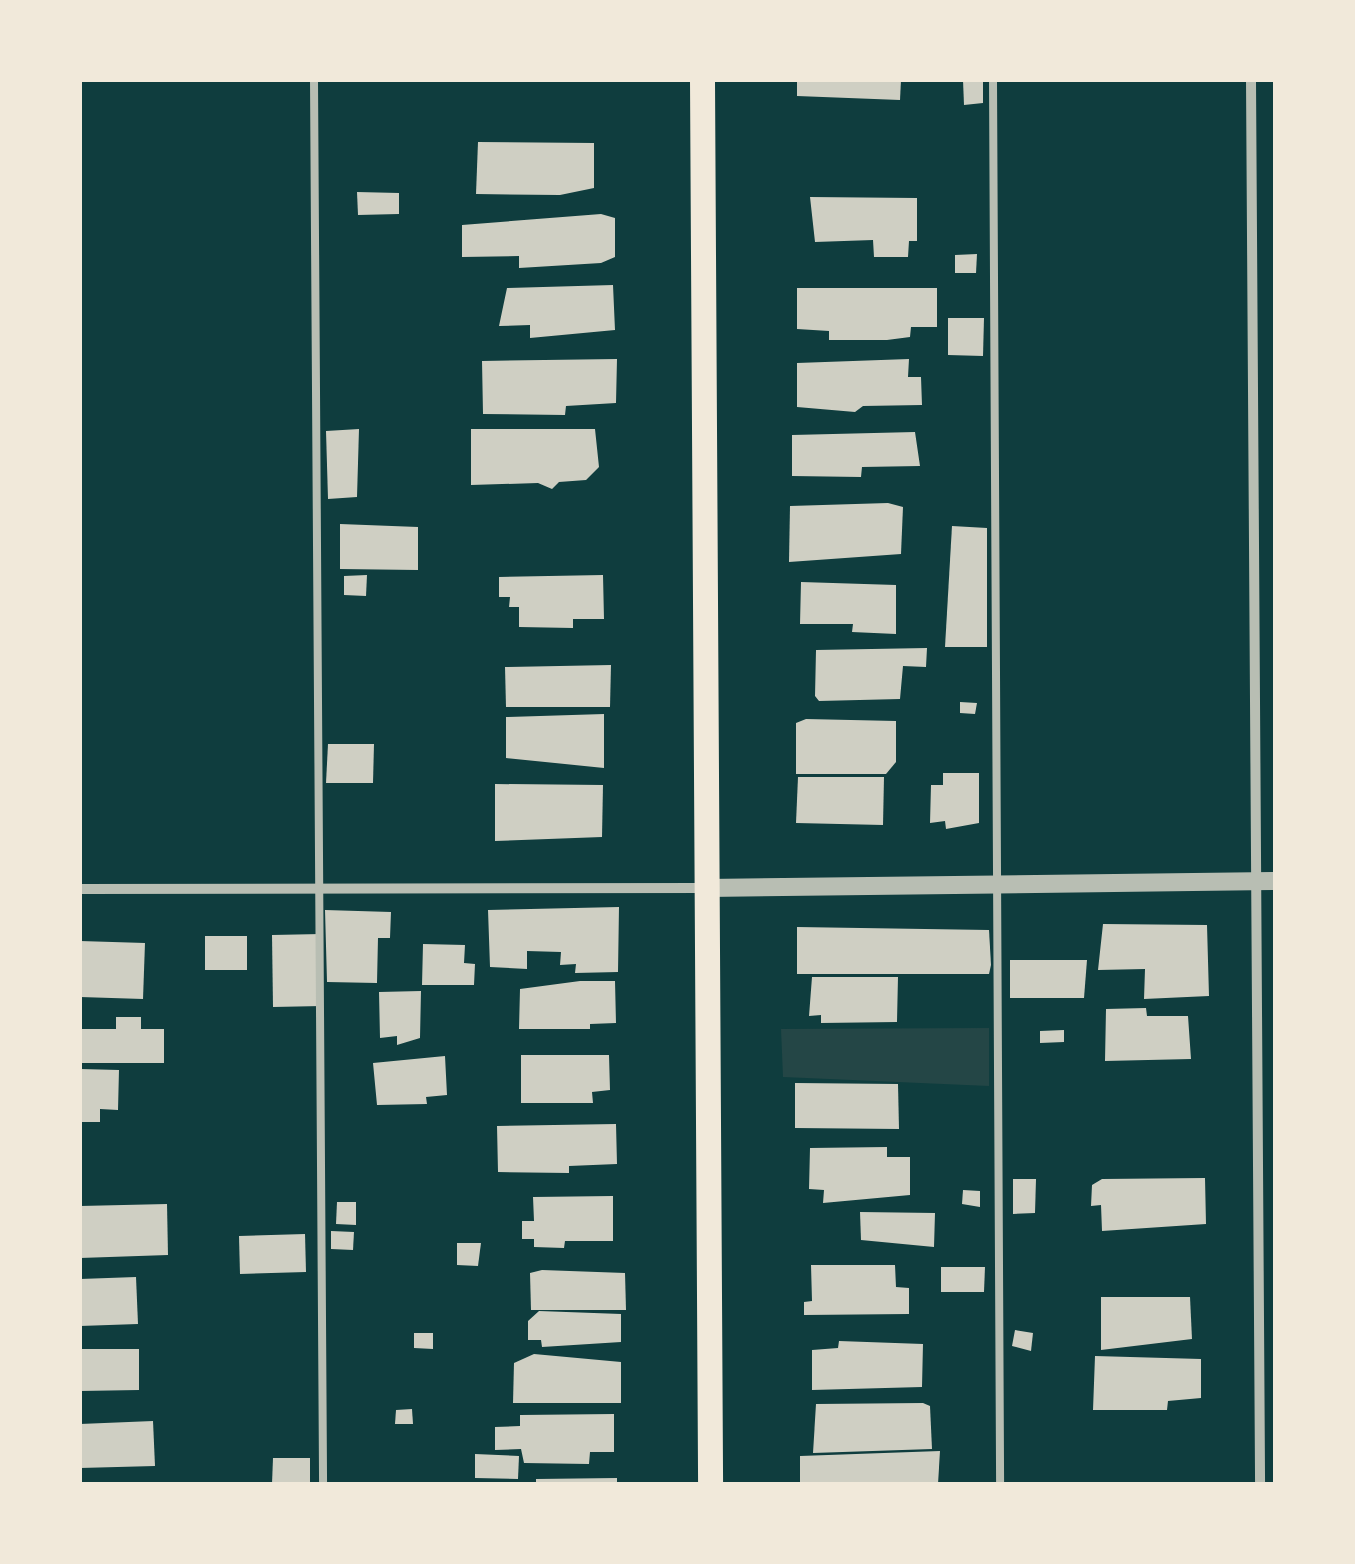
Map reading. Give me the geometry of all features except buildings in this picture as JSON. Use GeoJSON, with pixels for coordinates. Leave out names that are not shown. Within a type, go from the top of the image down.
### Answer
{"type":"FeatureCollection","features":[{"type":"Feature","properties":{"kind":"main road"},"geometry":{"type":"LineString","coordinates":[[702,80],[710,1484]]}},
{"type":"Feature","properties":{"kind":"street"},"geometry":{"type":"LineString","coordinates":[[1251,80],[1266,881],[1260,1484]]}},
{"type":"Feature","properties":{"kind":"street"},"geometry":{"type":"LineString","coordinates":[[80,889],[707,888],[1266,881]]}},
{"type":"Feature","properties":{"kind":"lane"},"geometry":{"type":"LineString","coordinates":[[314,80],[323,1484]]}},
{"type":"Feature","properties":{"kind":"lane"},"geometry":{"type":"LineString","coordinates":[[992,80],[1000,1484]]}},
{"type":"Feature","properties":{"kind":"shaded area"},"geometry":{"type":"Polygon","coordinates":[[[989,1028],[989,1086],[783,1077],[781,1029],[989,1028]]]}}]}
